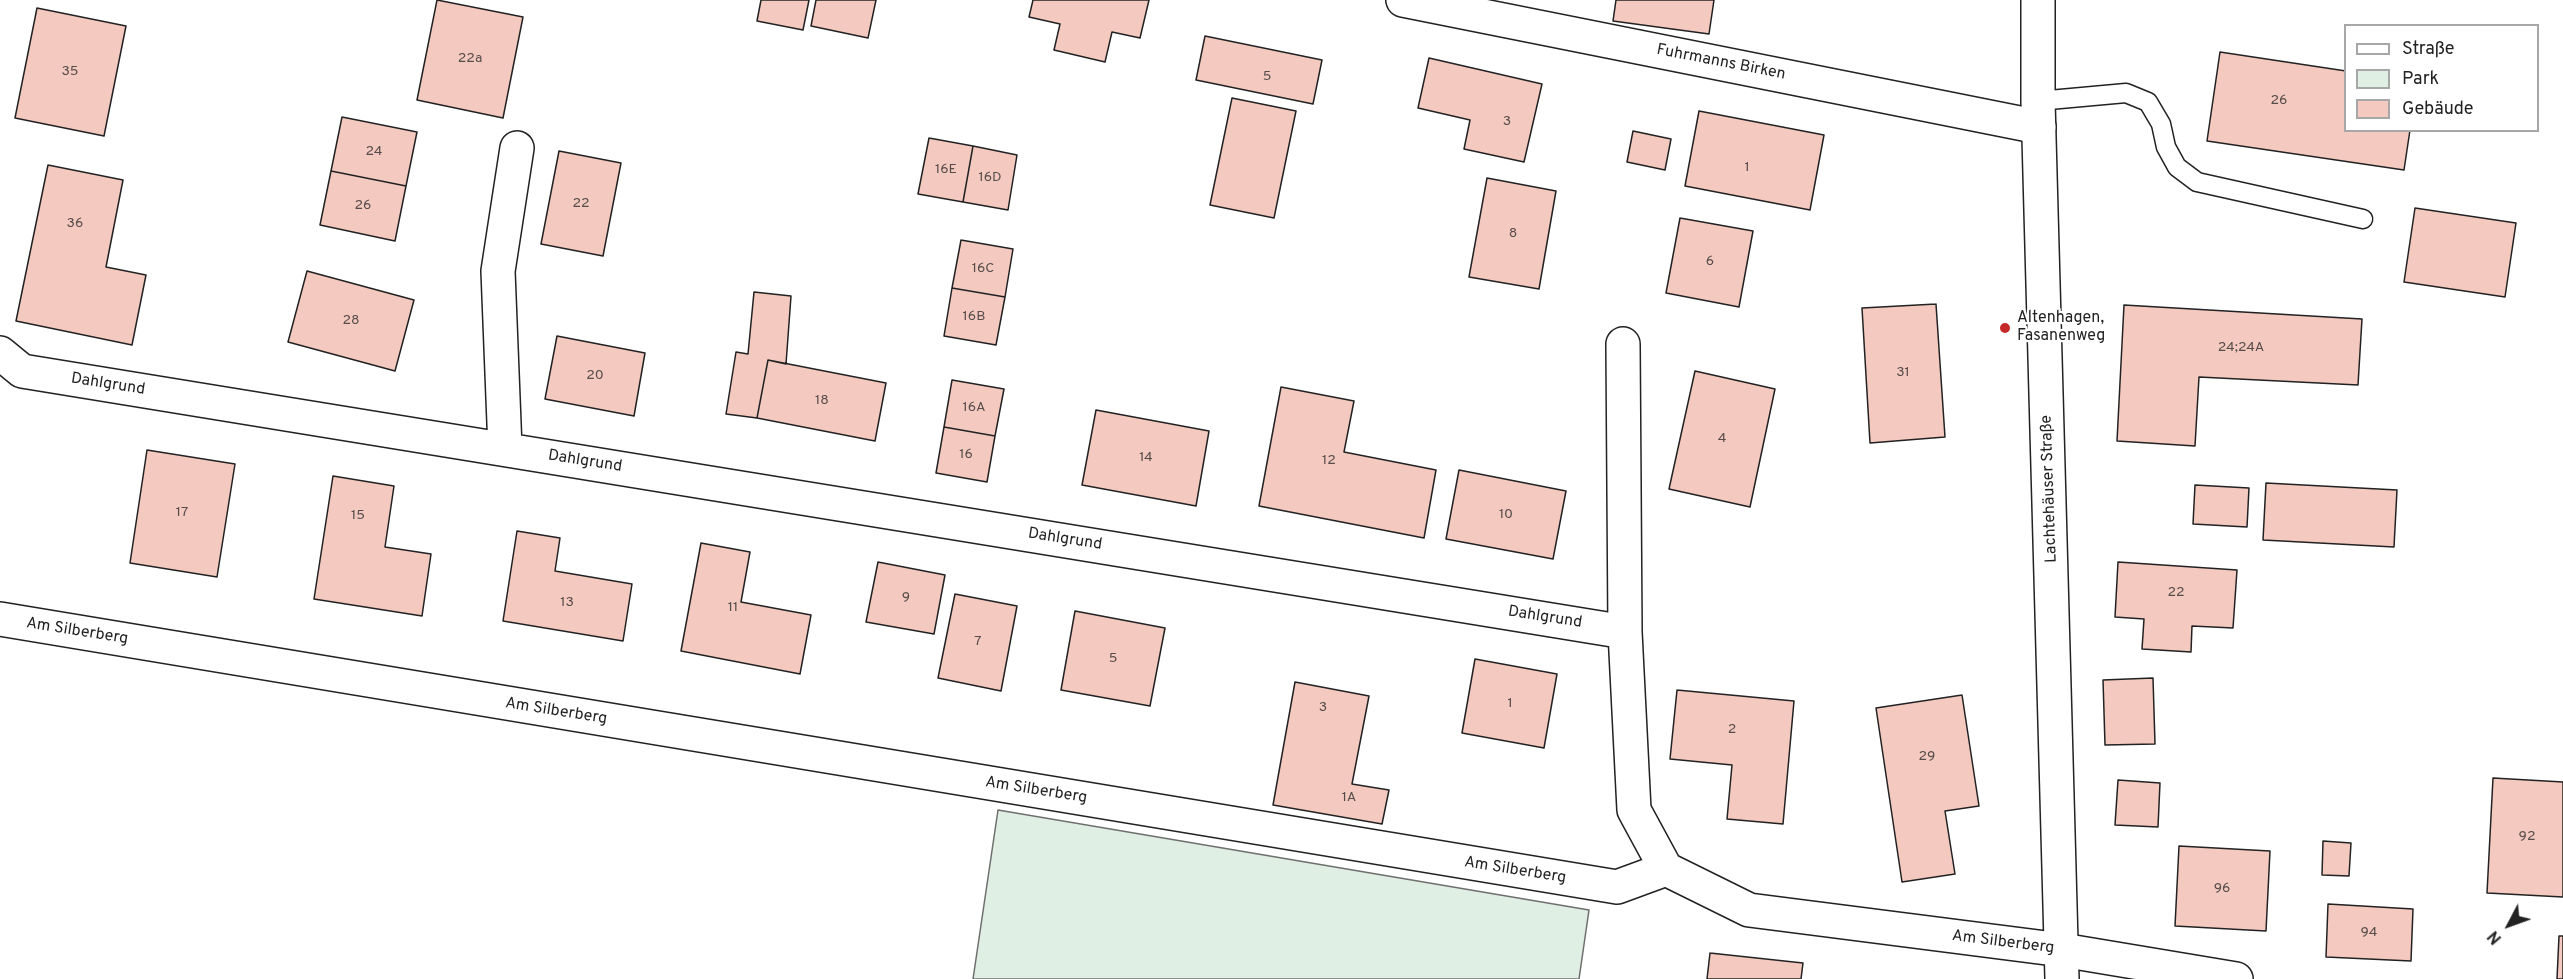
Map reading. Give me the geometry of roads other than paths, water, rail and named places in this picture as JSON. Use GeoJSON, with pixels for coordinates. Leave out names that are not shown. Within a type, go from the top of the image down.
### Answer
{"type":"FeatureCollection","features":[{"type":"Feature","properties":{"kind":"street","name":"Fuhrmanns Birken"},"geometry":{"type":"LineString","coordinates":[[1403,0],[2038,114]]}},
{"type":"Feature","properties":{"kind":"street","name":"Lachtehäuser Straße"},"geometry":{"type":"LineString","coordinates":[[2038,0],[2038,114],[2062,965]]}},
{"type":"Feature","properties":{"kind":"street"},"geometry":{"type":"LineString","coordinates":[[505,449],[498,271],[517,148]]}},
{"type":"Feature","properties":{"kind":"street"},"geometry":{"type":"LineString","coordinates":[[1623,344],[1625,632],[1634,810],[1666,869]]}},
{"type":"Feature","properties":{"kind":"street","name":"Dahlgrund"},"geometry":{"type":"LineString","coordinates":[[0,353],[22,371],[1625,632]]}},
{"type":"Feature","properties":{"kind":"street","name":"Am Silberberg"},"geometry":{"type":"LineString","coordinates":[[0,619],[1617,888],[1666,869],[1749,910],[2062,965],[2236,979]]}},
{"type":"Feature","properties":{"kind":"lane"},"geometry":{"type":"LineString","coordinates":[[2038,114],[2126,93],[2148,102],[2161,124],[2166,147],[2177,167],[2197,182],[2362,219]]}},
{"type":"Feature","properties":{"kind":"place","name":"Altenhagen, Fasanenweg"},"geometry":{"type":"Point","coordinates":[2005,328]}}]}
